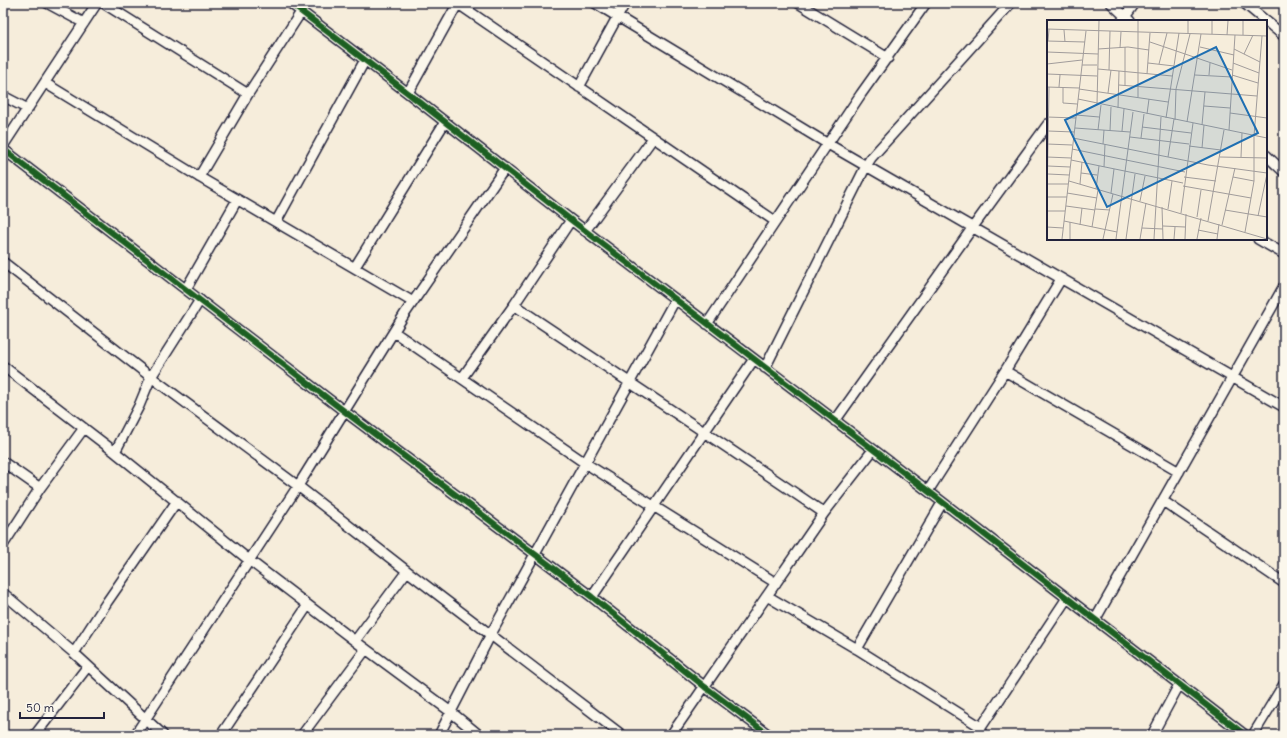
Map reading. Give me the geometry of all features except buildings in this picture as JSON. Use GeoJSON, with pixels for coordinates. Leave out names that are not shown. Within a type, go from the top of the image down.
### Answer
{"type":"FeatureCollection","features":[{"type":"Feature","properties":{"kind":"street"},"geometry":{"type":"LineString","coordinates":[[47,3],[84,23]]}},
{"type":"Feature","properties":{"kind":"street"},"geometry":{"type":"LineString","coordinates":[[3,146],[97,3]]}},
{"type":"Feature","properties":{"kind":"street"},"geometry":{"type":"LineString","coordinates":[[103,3],[248,94]]}},
{"type":"Feature","properties":{"kind":"street"},"geometry":{"type":"LineString","coordinates":[[290,3],[675,300],[928,491],[1245,735]]}},
{"type":"Feature","properties":{"kind":"street"},"geometry":{"type":"LineString","coordinates":[[408,93],[457,3],[775,221]]}},
{"type":"Feature","properties":{"kind":"street"},"geometry":{"type":"LineString","coordinates":[[595,3],[828,144],[973,226],[1061,280],[1284,407]]}},
{"type":"Feature","properties":{"kind":"street"},"geometry":{"type":"LineString","coordinates":[[579,87],[625,3]]}},
{"type":"Feature","properties":{"kind":"street"},"geometry":{"type":"LineString","coordinates":[[798,3],[888,58]]}},
{"type":"Feature","properties":{"kind":"street"},"geometry":{"type":"LineString","coordinates":[[707,324],[861,94],[926,3]]}},
{"type":"Feature","properties":{"kind":"street"},"geometry":{"type":"LineString","coordinates":[[765,368],[871,158],[1011,3]]}},
{"type":"Feature","properties":{"kind":"street"},"geometry":{"type":"LineString","coordinates":[[1111,3],[1126,20],[1135,3]]}},
{"type":"Feature","properties":{"kind":"street"},"geometry":{"type":"LineString","coordinates":[[1244,3],[1265,20]]}},
{"type":"Feature","properties":{"kind":"street"},"geometry":{"type":"LineString","coordinates":[[199,177],[248,94],[301,12]]}},
{"type":"Feature","properties":{"kind":"street"},"geometry":{"type":"LineString","coordinates":[[1267,22],[1284,36]]}},
{"type":"Feature","properties":{"kind":"street"},"geometry":{"type":"LineString","coordinates":[[276,222],[365,60]]}},
{"type":"Feature","properties":{"kind":"street"},"geometry":{"type":"LineString","coordinates":[[45,83],[237,200],[413,302]]}},
{"type":"Feature","properties":{"kind":"street"},"geometry":{"type":"LineString","coordinates":[[3,96],[28,109]]}},
{"type":"Feature","properties":{"kind":"street"},"geometry":{"type":"LineString","coordinates":[[355,267],[445,122]]}},
{"type":"Feature","properties":{"kind":"street"},"geometry":{"type":"LineString","coordinates":[[835,421],[973,226],[1047,125]]}},
{"type":"Feature","properties":{"kind":"street"},"geometry":{"type":"LineString","coordinates":[[585,231],[653,138]]}},
{"type":"Feature","properties":{"kind":"street"},"geometry":{"type":"LineString","coordinates":[[3,149],[344,411],[592,597],[705,687],[769,735]]}},
{"type":"Feature","properties":{"kind":"street"},"geometry":{"type":"LineString","coordinates":[[1267,155],[1284,172]]}},
{"type":"Feature","properties":{"kind":"street"},"geometry":{"type":"LineString","coordinates":[[135,735],[298,486],[413,302],[505,168]]}},
{"type":"Feature","properties":{"kind":"street"},"geometry":{"type":"LineString","coordinates":[[186,289],[237,200]]}},
{"type":"Feature","properties":{"kind":"street"},"geometry":{"type":"LineString","coordinates":[[462,378],[514,305],[571,220]]}},
{"type":"Feature","properties":{"kind":"street"},"geometry":{"type":"LineString","coordinates":[[1260,240],[1284,254]]}},
{"type":"Feature","properties":{"kind":"street"},"geometry":{"type":"LineString","coordinates":[[3,262],[151,378],[298,486],[622,735]]}},
{"type":"Feature","properties":{"kind":"street"},"geometry":{"type":"LineString","coordinates":[[928,491],[1006,371],[1061,280]]}},
{"type":"Feature","properties":{"kind":"street"},"geometry":{"type":"LineString","coordinates":[[1095,620],[1284,286]]}},
{"type":"Feature","properties":{"kind":"street"},"geometry":{"type":"LineString","coordinates":[[115,452],[139,406],[151,378],[200,300]]}},
{"type":"Feature","properties":{"kind":"street"},"geometry":{"type":"LineString","coordinates":[[439,735],[491,634],[675,300]]}},
{"type":"Feature","properties":{"kind":"street"},"geometry":{"type":"LineString","coordinates":[[514,305],[706,432],[824,513]]}},
{"type":"Feature","properties":{"kind":"street"},"geometry":{"type":"LineString","coordinates":[[394,332],[585,463],[776,583]]}},
{"type":"Feature","properties":{"kind":"street"},"geometry":{"type":"LineString","coordinates":[[592,597],[754,360]]}},
{"type":"Feature","properties":{"kind":"street"},"geometry":{"type":"LineString","coordinates":[[3,366],[115,452],[249,560],[451,712],[479,735]]}},
{"type":"Feature","properties":{"kind":"street"},"geometry":{"type":"LineString","coordinates":[[1006,371],[1179,472]]}},
{"type":"Feature","properties":{"kind":"street"},"geometry":{"type":"LineString","coordinates":[[3,545],[40,488],[84,428]]}},
{"type":"Feature","properties":{"kind":"street"},"geometry":{"type":"LineString","coordinates":[[671,735],[824,513],[873,450]]}},
{"type":"Feature","properties":{"kind":"street"},"geometry":{"type":"LineString","coordinates":[[3,462],[40,488]]}},
{"type":"Feature","properties":{"kind":"street"},"geometry":{"type":"LineString","coordinates":[[74,653],[107,602],[177,501]]}},
{"type":"Feature","properties":{"kind":"street"},"geometry":{"type":"LineString","coordinates":[[1163,501],[1284,583]]}},
{"type":"Feature","properties":{"kind":"street"},"geometry":{"type":"LineString","coordinates":[[857,649],[942,503]]}},
{"type":"Feature","properties":{"kind":"street"},"geometry":{"type":"LineString","coordinates":[[355,641],[407,571]]}},
{"type":"Feature","properties":{"kind":"street"},"geometry":{"type":"LineString","coordinates":[[3,593],[74,653],[163,735]]}},
{"type":"Feature","properties":{"kind":"street"},"geometry":{"type":"LineString","coordinates":[[767,596],[857,649],[978,731],[1067,598]]}},
{"type":"Feature","properties":{"kind":"street"},"geometry":{"type":"LineString","coordinates":[[221,735],[308,605]]}},
{"type":"Feature","properties":{"kind":"street"},"geometry":{"type":"LineString","coordinates":[[302,735],[366,649]]}},
{"type":"Feature","properties":{"kind":"street"},"geometry":{"type":"LineString","coordinates":[[35,735],[88,666]]}},
{"type":"Feature","properties":{"kind":"street"},"geometry":{"type":"LineString","coordinates":[[1253,735],[1284,684]]}},
{"type":"Feature","properties":{"kind":"street"},"geometry":{"type":"LineString","coordinates":[[1152,735],[1179,685]]}},
{"type":"Feature","properties":{"kind":"cycle path"},"geometry":{"type":"LineString","coordinates":[[290,3],[571,220],[928,491],[1245,735]]}},
{"type":"Feature","properties":{"kind":"cycle path"},"geometry":{"type":"LineString","coordinates":[[3,149],[344,411],[592,597],[705,687],[769,735]]}}]}
